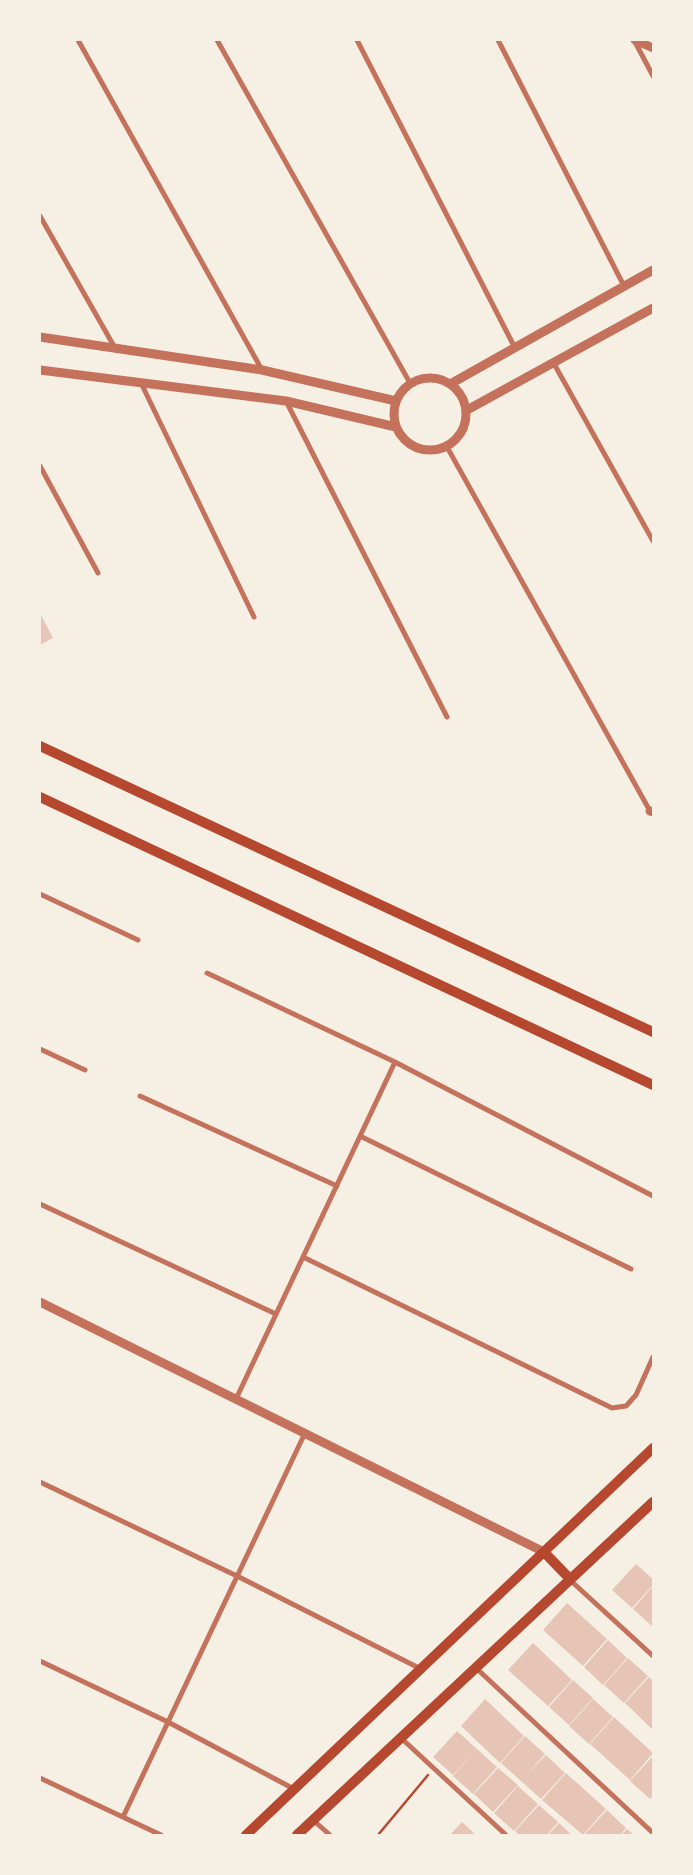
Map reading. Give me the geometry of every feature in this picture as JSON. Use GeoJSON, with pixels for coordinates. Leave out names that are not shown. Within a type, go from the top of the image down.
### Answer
{"type":"FeatureCollection","features":[{"type":"Feature","properties":{"kind":"main road"},"geometry":{"type":"LineString","coordinates":[[40,746],[653,1032]]}},
{"type":"Feature","properties":{"kind":"main road"},"geometry":{"type":"LineString","coordinates":[[40,798],[653,1085]]}},
{"type":"Feature","properties":{"kind":"main road"},"geometry":{"type":"LineString","coordinates":[[246,1835],[653,1448]]}},
{"type":"Feature","properties":{"kind":"main road"},"geometry":{"type":"LineString","coordinates":[[297,1835],[653,1502]]}},
{"type":"Feature","properties":{"kind":"main road"},"geometry":{"type":"LineString","coordinates":[[544,1552],[570,1579]]}},
{"type":"Feature","properties":{"kind":"street"},"geometry":{"type":"LineString","coordinates":[[78,40],[262,370]]}},
{"type":"Feature","properties":{"kind":"street"},"geometry":{"type":"LineString","coordinates":[[217,40],[410,383]]}},
{"type":"Feature","properties":{"kind":"street"},"geometry":{"type":"LineString","coordinates":[[357,40],[515,348]]}},
{"type":"Feature","properties":{"kind":"street"},"geometry":{"type":"LineString","coordinates":[[498,40],[624,286]]}},
{"type":"Feature","properties":{"kind":"street"},"geometry":{"type":"LineString","coordinates":[[634,40],[653,48]]}},
{"type":"Feature","properties":{"kind":"street"},"geometry":{"type":"LineString","coordinates":[[634,40],[653,76]]}},
{"type":"Feature","properties":{"kind":"street"},"geometry":{"type":"LineString","coordinates":[[40,216],[115,348]]}},
{"type":"Feature","properties":{"kind":"street"},"geometry":{"type":"LineString","coordinates":[[452,384],[653,270]]}},
{"type":"Feature","properties":{"kind":"street"},"geometry":{"type":"LineString","coordinates":[[467,410],[653,308]]}},
{"type":"Feature","properties":{"kind":"street"},"geometry":{"type":"LineString","coordinates":[[40,337],[262,370],[396,401]]}},
{"type":"Feature","properties":{"kind":"street"},"geometry":{"type":"LineString","coordinates":[[553,362],[653,541]]}},
{"type":"Feature","properties":{"kind":"street"},"geometry":{"type":"LineString","coordinates":[[40,370],[286,401],[396,427]]}},
{"type":"Feature","properties":{"kind":"street"},"geometry":{"type":"LineString","coordinates":[[434,377],[452,384],[463,397],[467,410],[466,423],[462,432],[447,447],[435,450],[418,448],[402,438],[394,418],[396,401],[402,391],[410,383],[422,378],[434,377]]}},
{"type":"Feature","properties":{"kind":"street"},"geometry":{"type":"LineString","coordinates":[[141,383],[254,617]]}},
{"type":"Feature","properties":{"kind":"street"},"geometry":{"type":"LineString","coordinates":[[286,401],[447,717]]}},
{"type":"Feature","properties":{"kind":"street"},"geometry":{"type":"LineString","coordinates":[[447,447],[651,811]]}},
{"type":"Feature","properties":{"kind":"street"},"geometry":{"type":"LineString","coordinates":[[40,466],[98,574]]}},
{"type":"Feature","properties":{"kind":"street"},"geometry":{"type":"LineString","coordinates":[[40,894],[138,940]]}},
{"type":"Feature","properties":{"kind":"street"},"geometry":{"type":"LineString","coordinates":[[207,973],[395,1062],[653,1196]]}},
{"type":"Feature","properties":{"kind":"street"},"geometry":{"type":"LineString","coordinates":[[40,1049],[85,1070]]}},
{"type":"Feature","properties":{"kind":"street"},"geometry":{"type":"LineString","coordinates":[[236,1399],[395,1062]]}},
{"type":"Feature","properties":{"kind":"street"},"geometry":{"type":"LineString","coordinates":[[140,1096],[337,1186]]}},
{"type":"Feature","properties":{"kind":"street"},"geometry":{"type":"LineString","coordinates":[[360,1136],[631,1269]]}},
{"type":"Feature","properties":{"kind":"street"},"geometry":{"type":"LineString","coordinates":[[40,1204],[276,1314]]}},
{"type":"Feature","properties":{"kind":"street"},"geometry":{"type":"LineString","coordinates":[[303,1257],[612,1408],[626,1406],[636,1395],[653,1357]]}},
{"type":"Feature","properties":{"kind":"street"},"geometry":{"type":"LineString","coordinates":[[40,1302],[544,1552]]}},
{"type":"Feature","properties":{"kind":"street"},"geometry":{"type":"LineString","coordinates":[[123,1817],[305,1434]]}},
{"type":"Feature","properties":{"kind":"street"},"geometry":{"type":"LineString","coordinates":[[40,1482],[237,1576],[421,1669]]}},
{"type":"Feature","properties":{"kind":"street"},"geometry":{"type":"LineString","coordinates":[[570,1579],[653,1656]]}},
{"type":"Feature","properties":{"kind":"street"},"geometry":{"type":"LineString","coordinates":[[40,1661],[168,1722],[295,1789]]}},
{"type":"Feature","properties":{"kind":"street"},"geometry":{"type":"LineString","coordinates":[[476,1668],[653,1833]]}},
{"type":"Feature","properties":{"kind":"street"},"geometry":{"type":"LineString","coordinates":[[401,1737],[506,1835]]}},
{"type":"Feature","properties":{"kind":"street"},"geometry":{"type":"LineString","coordinates":[[40,1778],[161,1835]]}},
{"type":"Feature","properties":{"kind":"street"},"geometry":{"type":"LineString","coordinates":[[313,1819],[330,1835]]}},
{"type":"Feature","properties":{"kind":"path"},"geometry":{"type":"LineString","coordinates":[[378,1835],[434,1768]]}},
{"type":"Feature","properties":{"kind":"building"},"geometry":{"type":"Polygon","coordinates":[[[40,613],[53,638],[40,645],[40,613]]]}},
{"type":"Feature","properties":{"kind":"building"},"geometry":{"type":"Polygon","coordinates":[[[636,1564],[653,1579],[653,1585],[632,1608],[612,1590],[636,1564]]]}},
{"type":"Feature","properties":{"kind":"building"},"geometry":{"type":"Polygon","coordinates":[[[653,1586],[653,1627],[633,1609],[653,1586]]]}},
{"type":"Feature","properties":{"kind":"building"},"geometry":{"type":"Polygon","coordinates":[[[567,1603],[607,1639],[583,1666],[543,1630],[567,1603]]]}},
{"type":"Feature","properties":{"kind":"building"},"geometry":{"type":"Polygon","coordinates":[[[608,1640],[627,1658],[603,1685],[584,1667],[608,1640]]]}},
{"type":"Feature","properties":{"kind":"building"},"geometry":{"type":"Polygon","coordinates":[[[533,1643],[572,1680],[548,1706],[508,1670],[533,1643]]]}},
{"type":"Feature","properties":{"kind":"building"},"geometry":{"type":"Polygon","coordinates":[[[628,1658],[648,1676],[624,1703],[604,1685],[628,1658]]]}},
{"type":"Feature","properties":{"kind":"building"},"geometry":{"type":"Polygon","coordinates":[[[649,1677],[653,1681],[653,1730],[625,1703],[649,1677]]]}},
{"type":"Feature","properties":{"kind":"building"},"geometry":{"type":"Polygon","coordinates":[[[573,1680],[593,1698],[569,1725],[549,1707],[573,1680]]]}},
{"type":"Feature","properties":{"kind":"building"},"geometry":{"type":"Polygon","coordinates":[[[485,1699],[524,1736],[500,1763],[461,1726],[485,1699]]]}},
{"type":"Feature","properties":{"kind":"building"},"geometry":{"type":"Polygon","coordinates":[[[593,1699],[613,1717],[589,1744],[569,1726],[593,1699]]]}},
{"type":"Feature","properties":{"kind":"building"},"geometry":{"type":"Polygon","coordinates":[[[614,1717],[653,1753],[630,1780],[590,1744],[614,1717]]]}},
{"type":"Feature","properties":{"kind":"building"},"geometry":{"type":"Polygon","coordinates":[[[457,1731],[477,1749],[453,1775],[433,1757],[457,1731]]]}},
{"type":"Feature","properties":{"kind":"building"},"geometry":{"type":"Polygon","coordinates":[[[525,1736],[545,1754],[527,1774],[546,1755],[565,1773],[541,1799],[501,1763],[525,1736]]]}},
{"type":"Feature","properties":{"kind":"building"},"geometry":{"type":"Polygon","coordinates":[[[477,1749],[497,1767],[473,1794],[453,1776],[477,1749]]]}},
{"type":"Feature","properties":{"kind":"building"},"geometry":{"type":"Polygon","coordinates":[[[653,1756],[653,1796],[650,1799],[630,1781],[653,1756]]]}},
{"type":"Feature","properties":{"kind":"building"},"geometry":{"type":"Polygon","coordinates":[[[498,1768],[518,1785],[493,1812],[474,1794],[498,1768]]]}},
{"type":"Feature","properties":{"kind":"building"},"geometry":{"type":"Polygon","coordinates":[[[566,1773],[606,1809],[583,1835],[542,1800],[566,1773]]]}},
{"type":"Feature","properties":{"kind":"building"},"geometry":{"type":"Polygon","coordinates":[[[518,1786],[538,1804],[514,1831],[494,1813],[518,1786]]]}},
{"type":"Feature","properties":{"kind":"building"},"geometry":{"type":"Polygon","coordinates":[[[539,1805],[558,1822],[547,1835],[519,1835],[515,1831],[539,1805]]]}},
{"type":"Feature","properties":{"kind":"building"},"geometry":{"type":"Polygon","coordinates":[[[607,1810],[626,1828],[620,1835],[584,1835],[607,1810]]]}},
{"type":"Feature","properties":{"kind":"building"},"geometry":{"type":"Polygon","coordinates":[[[462,1822],[476,1835],[450,1835],[462,1822]]]}},
{"type":"Feature","properties":{"kind":"building"},"geometry":{"type":"Polygon","coordinates":[[[559,1823],[572,1835],[548,1835],[559,1823]]]}},
{"type":"Feature","properties":{"kind":"building"},"geometry":{"type":"Polygon","coordinates":[[[627,1829],[634,1835],[621,1835],[627,1829]]]}}]}
